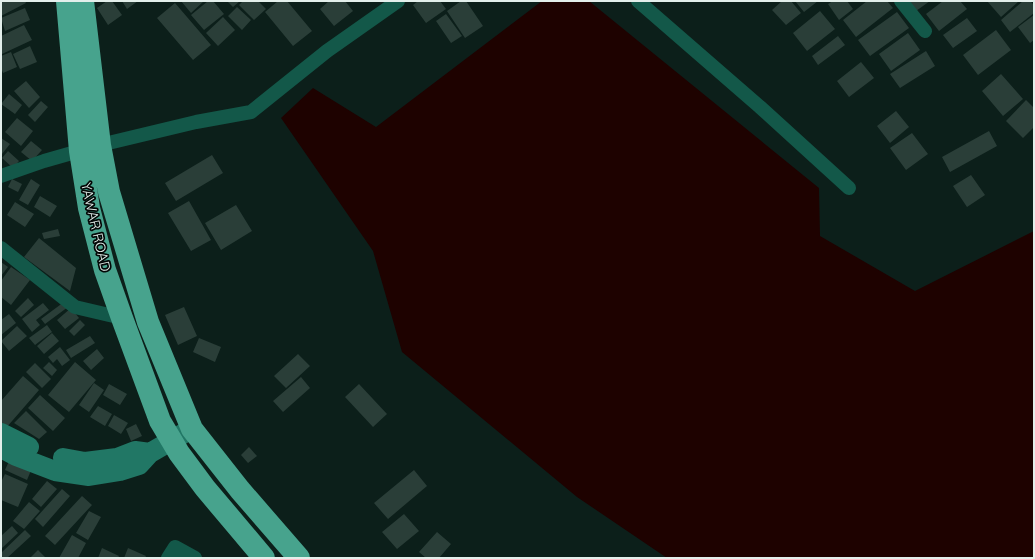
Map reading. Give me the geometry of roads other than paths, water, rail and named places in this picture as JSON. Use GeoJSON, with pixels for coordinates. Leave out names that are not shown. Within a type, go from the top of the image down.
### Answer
{"type":"FeatureCollection","features":[{"type":"Feature","properties":{"kind":"highway","name":"YAWAR ROAD"},"geometry":{"type":"LineString","coordinates":[[67,1],[90,148],[91,216],[105,270],[160,420],[179,453],[205,488],[264,558]]}},
{"type":"Feature","properties":{"kind":"highway"},"geometry":{"type":"LineString","coordinates":[[83,1],[90,148],[109,192],[144,307],[192,429],[240,490],[299,558]]}},
{"type":"Feature","properties":{"kind":"main road"},"geometry":{"type":"LineString","coordinates":[[1,448],[16,456],[55,471],[89,476],[120,471],[139,465],[150,453],[192,429]]}},
{"type":"Feature","properties":{"kind":"main road"},"geometry":{"type":"LineString","coordinates":[[1,433],[24,445],[55,457],[84,462],[117,458],[135,450],[150,453]]}},
{"type":"Feature","properties":{"kind":"street"},"geometry":{"type":"LineString","coordinates":[[1,176],[90,148],[196,122],[251,112],[327,51],[398,1]]}},
{"type":"Feature","properties":{"kind":"street"},"geometry":{"type":"LineString","coordinates":[[638,1],[760,107],[849,188]]}},
{"type":"Feature","properties":{"kind":"street"},"geometry":{"type":"LineString","coordinates":[[901,1],[924,31]]}},
{"type":"Feature","properties":{"kind":"street"},"geometry":{"type":"LineString","coordinates":[[1,248],[75,306],[122,318]]}},
{"type":"Feature","properties":{"kind":"street"},"geometry":{"type":"LineString","coordinates":[[168,558],[175,547],[195,558]]}}]}
